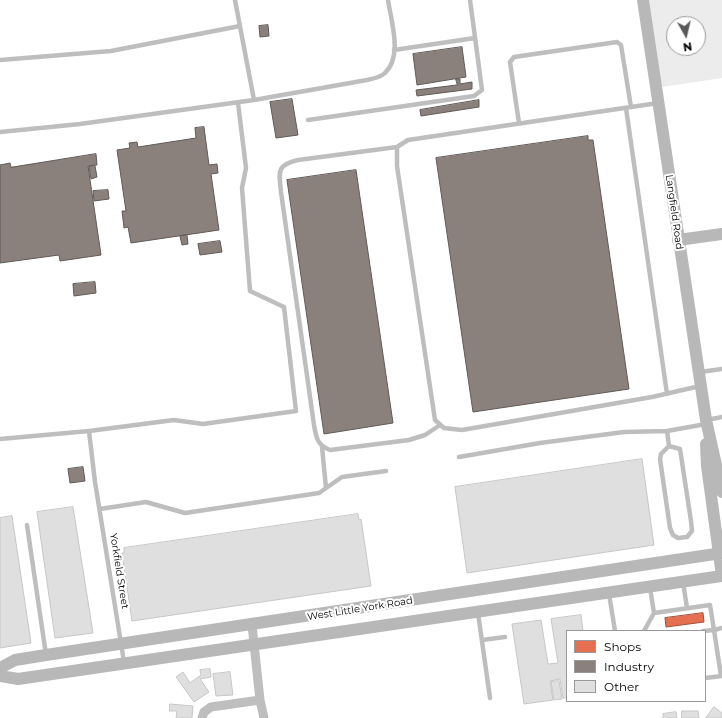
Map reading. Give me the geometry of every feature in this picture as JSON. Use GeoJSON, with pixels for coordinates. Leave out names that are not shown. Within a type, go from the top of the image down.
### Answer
{"type":"FeatureCollection","features":[{"type":"Feature","properties":{"kind":"main road","name":"Langfield Road"},"geometry":{"type":"LineString","coordinates":[[643,0],[700,386],[706,422],[722,492]]}},
{"type":"Feature","properties":{"kind":"main road"},"geometry":{"type":"LineString","coordinates":[[678,240],[722,234]]}},
{"type":"Feature","properties":{"kind":"main road","name":"Langfield Road"},"geometry":{"type":"LineString","coordinates":[[706,422],[707,466],[722,576]]}},
{"type":"Feature","properties":{"kind":"main road","name":"West Little York Road"},"geometry":{"type":"LineString","coordinates":[[0,668],[15,660],[121,643],[252,625],[720,554]]}},
{"type":"Feature","properties":{"kind":"main road","name":"West Little York Road"},"geometry":{"type":"LineString","coordinates":[[0,676],[18,679],[722,576]]}},
{"type":"Feature","properties":{"kind":"main road"},"geometry":{"type":"LineString","coordinates":[[568,577],[572,598]]}},
{"type":"Feature","properties":{"kind":"main road"},"geometry":{"type":"LineString","coordinates":[[418,600],[422,620]]}},
{"type":"Feature","properties":{"kind":"street"},"geometry":{"type":"LineString","coordinates":[[252,625],[260,700],[264,718]]}},
{"type":"Feature","properties":{"kind":"street"},"geometry":{"type":"LineString","coordinates":[[202,718],[204,712],[211,707],[260,700]]}},
{"type":"Feature","properties":{"kind":"lane"},"geometry":{"type":"LineString","coordinates":[[235,0],[254,100]]}},
{"type":"Feature","properties":{"kind":"lane"},"geometry":{"type":"LineString","coordinates":[[0,132],[80,124],[254,100],[367,80],[384,74],[392,60],[394,44],[388,0]]}},
{"type":"Feature","properties":{"kind":"lane"},"geometry":{"type":"LineString","coordinates":[[308,120],[474,96],[482,90],[470,0]]}},
{"type":"Feature","properties":{"kind":"lane"},"geometry":{"type":"LineString","coordinates":[[0,60],[111,50],[240,26]]}},
{"type":"Feature","properties":{"kind":"lane"},"geometry":{"type":"LineString","coordinates":[[394,50],[475,38]]}},
{"type":"Feature","properties":{"kind":"lane"},"geometry":{"type":"LineString","coordinates":[[519,123],[510,62],[514,57],[617,42],[621,44],[628,107],[667,394]]}},
{"type":"Feature","properties":{"kind":"lane"},"geometry":{"type":"LineString","coordinates":[[0,439],[89,431],[174,420],[203,424],[296,411],[284,307],[250,291],[242,188],[246,168],[238,102]]}},
{"type":"Feature","properties":{"kind":"lane"},"geometry":{"type":"LineString","coordinates":[[326,488],[322,447],[317,440],[314,425],[280,173],[281,167],[287,163],[371,149],[397,147],[408,140],[658,103]]}},
{"type":"Feature","properties":{"kind":"lane"},"geometry":{"type":"LineString","coordinates":[[397,147],[396,166],[436,420],[440,425],[444,428],[462,430],[667,394],[700,386]]}},
{"type":"Feature","properties":{"kind":"lane"},"geometry":{"type":"LineString","coordinates":[[698,372],[722,369]]}},
{"type":"Feature","properties":{"kind":"lane"},"geometry":{"type":"LineString","coordinates":[[459,457],[540,443],[624,432],[667,431],[722,418]]}},
{"type":"Feature","properties":{"kind":"lane"},"geometry":{"type":"LineString","coordinates":[[322,447],[330,450],[409,440],[425,435],[440,425]]}},
{"type":"Feature","properties":{"kind":"lane","name":"Yorkfield Street"},"geometry":{"type":"LineString","coordinates":[[89,431],[95,482],[125,664]]}},
{"type":"Feature","properties":{"kind":"lane"},"geometry":{"type":"LineString","coordinates":[[667,431],[669,446]]}},
{"type":"Feature","properties":{"kind":"lane"},"geometry":{"type":"LineString","coordinates":[[669,446],[680,449],[692,532],[687,537],[678,538],[673,535],[670,528],[660,459],[661,454],[669,446]]}},
{"type":"Feature","properties":{"kind":"lane"},"geometry":{"type":"LineString","coordinates":[[100,510],[146,502],[185,513],[319,493],[342,477],[386,471]]}},
{"type":"Feature","properties":{"kind":"lane"},"geometry":{"type":"LineString","coordinates":[[27,525],[46,655]]}},
{"type":"Feature","properties":{"kind":"lane"},"geometry":{"type":"LineString","coordinates":[[683,581],[687,608]]}},
{"type":"Feature","properties":{"kind":"lane"},"geometry":{"type":"LineString","coordinates":[[645,630],[654,613],[650,586]]}},
{"type":"Feature","properties":{"kind":"lane"},"geometry":{"type":"LineString","coordinates":[[608,592],[615,630]]}},
{"type":"Feature","properties":{"kind":"lane"},"geometry":{"type":"LineString","coordinates":[[654,613],[710,605],[722,676],[706,678]]}},
{"type":"Feature","properties":{"kind":"lane"},"geometry":{"type":"LineString","coordinates":[[478,612],[490,698]]}},
{"type":"Feature","properties":{"kind":"lane"},"geometry":{"type":"LineString","coordinates":[[706,631],[722,628]]}},
{"type":"Feature","properties":{"kind":"lane"},"geometry":{"type":"LineString","coordinates":[[482,640],[505,637]]}},
{"type":"Feature","properties":{"kind":"shaded area"},"geometry":{"type":"Polygon","coordinates":[[[649,0],[722,0],[722,78],[662,87],[649,0]]]}},
{"type":"Feature","properties":{"kind":"building: Shops"},"geometry":{"type":"Polygon","coordinates":[[[703,613],[704,622],[666,627],[665,618],[703,613]]]}},
{"type":"Feature","properties":{"kind":"building: Industry"},"geometry":{"type":"Polygon","coordinates":[[[268,25],[269,36],[260,37],[259,26],[268,25]]]}},
{"type":"Feature","properties":{"kind":"building: Industry"},"geometry":{"type":"Polygon","coordinates":[[[462,47],[466,77],[417,85],[413,54],[462,47]]]}},
{"type":"Feature","properties":{"kind":"building: Industry"},"geometry":{"type":"Polygon","coordinates":[[[456,79],[460,79],[460,84],[472,82],[472,89],[417,96],[416,90],[457,85],[456,79]]]}},
{"type":"Feature","properties":{"kind":"building: Industry"},"geometry":{"type":"Polygon","coordinates":[[[292,99],[298,135],[276,138],[270,102],[292,99]]]}},
{"type":"Feature","properties":{"kind":"building: Industry"},"geometry":{"type":"Polygon","coordinates":[[[479,100],[479,107],[421,116],[420,110],[479,100]]]}},
{"type":"Feature","properties":{"kind":"building: Industry"},"geometry":{"type":"Polygon","coordinates":[[[204,127],[209,165],[217,164],[218,173],[211,174],[219,230],[131,243],[128,227],[124,228],[122,211],[126,211],[117,150],[130,148],[129,143],[137,142],[138,147],[196,138],[195,128],[204,127]]]}},
{"type":"Feature","properties":{"kind":"building: Industry"},"geometry":{"type":"Polygon","coordinates":[[[588,136],[588,140],[593,140],[629,389],[473,412],[436,158],[588,136]]]}},
{"type":"Feature","properties":{"kind":"building: Industry"},"geometry":{"type":"Polygon","coordinates":[[[96,154],[97,165],[88,166],[101,255],[60,261],[59,255],[0,263],[0,165],[10,163],[11,167],[96,154]]]}},
{"type":"Feature","properties":{"kind":"building: Industry"},"geometry":{"type":"Polygon","coordinates":[[[95,166],[97,177],[91,179],[89,167],[95,166]]]}},
{"type":"Feature","properties":{"kind":"building: Industry"},"geometry":{"type":"Polygon","coordinates":[[[356,170],[393,423],[324,434],[287,180],[356,170]]]}},
{"type":"Feature","properties":{"kind":"building: Industry"},"geometry":{"type":"Polygon","coordinates":[[[108,190],[109,199],[94,201],[93,191],[108,190]]]}},
{"type":"Feature","properties":{"kind":"building: Industry"},"geometry":{"type":"Polygon","coordinates":[[[187,235],[188,244],[182,245],[180,236],[187,235]]]}},
{"type":"Feature","properties":{"kind":"building: Industry"},"geometry":{"type":"Polygon","coordinates":[[[220,241],[222,252],[200,255],[198,244],[220,241]]]}},
{"type":"Feature","properties":{"kind":"building: Industry"},"geometry":{"type":"Polygon","coordinates":[[[95,282],[96,293],[74,296],[73,284],[95,282]]]}},
{"type":"Feature","properties":{"kind":"building: Industry"},"geometry":{"type":"Polygon","coordinates":[[[83,467],[85,481],[70,483],[68,469],[83,467]]]}},
{"type":"Feature","properties":{"kind":"building: Other"},"geometry":{"type":"Polygon","coordinates":[[[642,459],[654,545],[467,573],[455,487],[642,459]]]}},
{"type":"Feature","properties":{"kind":"building: Other"},"geometry":{"type":"Polygon","coordinates":[[[73,507],[93,633],[55,638],[37,512],[73,507]]]}},
{"type":"Feature","properties":{"kind":"building: Other"},"geometry":{"type":"Polygon","coordinates":[[[358,514],[359,520],[361,519],[371,586],[132,621],[122,553],[124,553],[124,548],[358,514]]]}},
{"type":"Feature","properties":{"kind":"building: Other"},"geometry":{"type":"Polygon","coordinates":[[[12,516],[31,643],[0,648],[0,518],[12,516]]]}},
{"type":"Feature","properties":{"kind":"building: Other"},"geometry":{"type":"Polygon","coordinates":[[[581,615],[583,630],[566,630],[566,698],[563,698],[560,679],[550,681],[553,700],[524,704],[512,624],[541,620],[548,664],[558,663],[551,619],[581,615]]]}},
{"type":"Feature","properties":{"kind":"building: Other"},"geometry":{"type":"Polygon","coordinates":[[[210,669],[211,677],[200,679],[209,692],[194,702],[176,677],[183,672],[190,683],[201,675],[200,670],[210,669]]]}},
{"type":"Feature","properties":{"kind":"building: Other"},"geometry":{"type":"Polygon","coordinates":[[[230,672],[233,695],[216,696],[213,674],[230,672]]]}},
{"type":"Feature","properties":{"kind":"building: Other"},"geometry":{"type":"Polygon","coordinates":[[[559,681],[562,699],[554,700],[551,682],[559,681]]]}},
{"type":"Feature","properties":{"kind":"building: Other"},"geometry":{"type":"Polygon","coordinates":[[[170,704],[193,706],[192,718],[176,718],[177,711],[170,711],[170,704]]]}},
{"type":"Feature","properties":{"kind":"building: Other"},"geometry":{"type":"Polygon","coordinates":[[[714,707],[722,713],[722,718],[706,718],[714,707]]]}},
{"type":"Feature","properties":{"kind":"building: Other"},"geometry":{"type":"Polygon","coordinates":[[[682,711],[698,711],[699,718],[682,718],[682,711]]]}},
{"type":"Feature","properties":{"kind":"building: Other"},"geometry":{"type":"Polygon","coordinates":[[[676,712],[677,718],[663,718],[663,714],[676,712]]]}}]}
